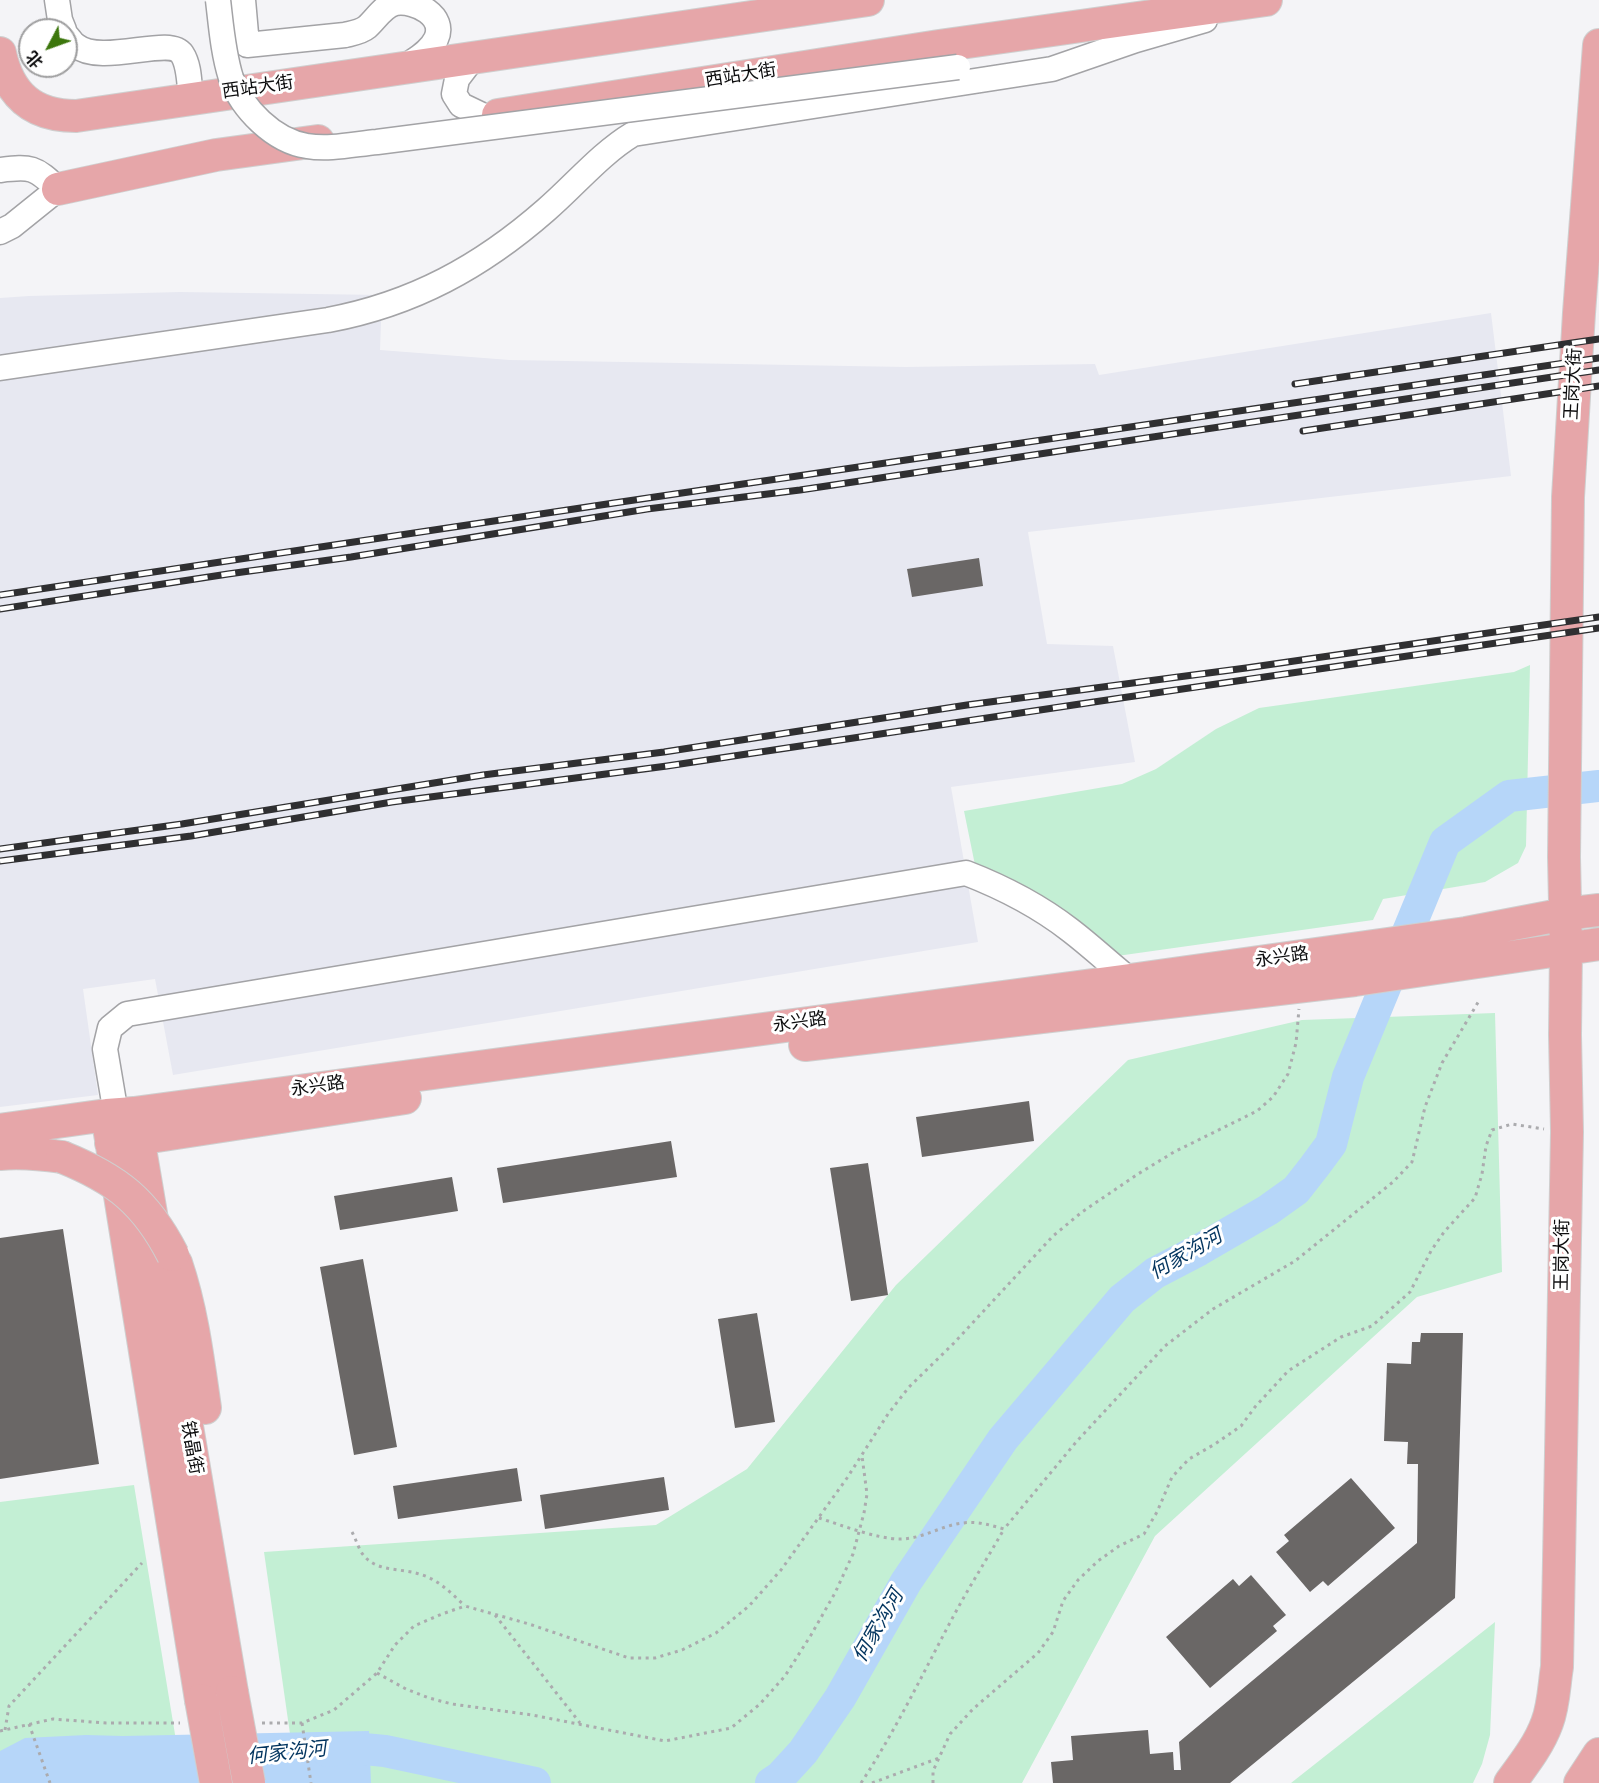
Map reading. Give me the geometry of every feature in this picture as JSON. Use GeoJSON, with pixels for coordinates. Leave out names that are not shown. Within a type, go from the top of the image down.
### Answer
{"type":"FeatureCollection","features":[{"type":"Feature","properties":{"kind":"main road","name":"西站大街"},"geometry":{"type":"LineString","coordinates":[[0,53],[10,83],[21,97],[31,105],[53,115],[76,116],[473,58],[827,2],[868,0]]}},
{"type":"Feature","properties":{"kind":"main road","name":"西站大街"},"geometry":{"type":"LineString","coordinates":[[58,189],[216,155],[486,117],[939,46],[1266,0]]}},
{"type":"Feature","properties":{"kind":"main road","name":"王岗大街"},"geometry":{"type":"LineString","coordinates":[[1510,1783],[1538,1743],[1547,1723],[1557,1667],[1567,1132],[1565,724],[1568,497],[1599,45]]}},
{"type":"Feature","properties":{"kind":"main road","name":"永兴路"},"geometry":{"type":"LineString","coordinates":[[121,1125],[1466,933],[1599,910]]}},
{"type":"Feature","properties":{"kind":"main road","name":"永兴路"},"geometry":{"type":"LineString","coordinates":[[0,1130],[121,1125],[226,1125],[618,1067],[1355,980],[1599,944]]}},
{"type":"Feature","properties":{"kind":"main road","name":"铁晶街"},"geometry":{"type":"LineString","coordinates":[[121,1125],[251,1783]]}},
{"type":"Feature","properties":{"kind":"main road","name":"铁晶街"},"geometry":{"type":"LineString","coordinates":[[121,1125],[194,1712],[216,1783]]}},
{"type":"Feature","properties":{"kind":"main road"},"geometry":{"type":"LineString","coordinates":[[0,1154],[38,1154],[62,1157],[88,1167],[128,1193],[139,1204],[162,1233],[173,1255],[182,1280],[194,1329],[245,1691],[251,1783]]}},
{"type":"Feature","properties":{"kind":"main road"},"geometry":{"type":"LineString","coordinates":[[1581,1783],[1599,1754]]}},
{"type":"Feature","properties":{"kind":"lane"},"geometry":{"type":"LineString","coordinates":[[57,0],[60,18]]}},
{"type":"Feature","properties":{"kind":"lane"},"geometry":{"type":"LineString","coordinates":[[218,0],[231,78],[247,106],[257,118],[284,138],[304,146],[316,147],[377,142],[958,67],[1136,40]]}},
{"type":"Feature","properties":{"kind":"lane"},"geometry":{"type":"LineString","coordinates":[[243,0],[247,45],[358,32],[366,28],[384,9],[394,3],[406,2],[420,5],[437,22],[438,33],[428,50],[405,68]]}},
{"type":"Feature","properties":{"kind":"lane"},"geometry":{"type":"LineString","coordinates":[[0,368],[358,315],[419,294],[494,252],[547,209],[618,143],[633,134],[1052,69],[1136,40],[1273,0]]}},
{"type":"Feature","properties":{"kind":"lane"},"geometry":{"type":"LineString","coordinates":[[78,47],[89,52],[113,54],[159,47],[177,49],[185,60],[191,99]]}},
{"type":"Feature","properties":{"kind":"lane"},"geometry":{"type":"LineString","coordinates":[[473,58],[457,79],[454,94],[461,105],[486,117]]}},
{"type":"Feature","properties":{"kind":"lane"},"geometry":{"type":"LineString","coordinates":[[0,170],[26,167],[35,170],[58,189],[12,226],[0,232]]}},
{"type":"Feature","properties":{"kind":"lane"},"geometry":{"type":"LineString","coordinates":[[121,1125],[105,1049],[110,1028],[128,1014],[966,873],[1022,898],[1069,929],[1130,980]]}},
{"type":"Feature","properties":{"kind":"path"},"geometry":{"type":"LineString","coordinates":[[861,1783],[896,1726],[954,1615],[1004,1529],[1077,1441],[1165,1346],[1213,1309],[1295,1261],[1393,1182],[1412,1162],[1425,1107],[1442,1063],[1480,999]]}},
{"type":"Feature","properties":{"kind":"path"},"geometry":{"type":"LineString","coordinates":[[352,1532],[365,1557],[372,1562],[397,1571],[419,1574],[441,1584],[465,1606],[494,1613],[629,1658],[655,1658],[682,1650],[716,1633],[749,1606],[781,1570],[909,1387],[954,1343],[1053,1236],[1082,1212],[1174,1152],[1257,1111],[1273,1098],[1288,1074],[1296,1043],[1299,1001]]}},
{"type":"Feature","properties":{"kind":"path"},"geometry":{"type":"LineString","coordinates":[[933,1783],[933,1771],[950,1734],[973,1709],[1038,1653],[1053,1632],[1063,1601],[1078,1580],[1098,1561],[1119,1546],[1144,1534],[1157,1512],[1172,1477],[1189,1459],[1241,1426],[1288,1371],[1341,1337],[1372,1326],[1410,1292],[1431,1251],[1444,1232],[1475,1198],[1482,1174],[1486,1146],[1492,1130],[1512,1124],[1567,1132]]}},
{"type":"Feature","properties":{"kind":"path"},"geometry":{"type":"LineString","coordinates":[[378,1672],[406,1689],[453,1704],[532,1715],[665,1741],[731,1728],[760,1704],[785,1676],[835,1593],[853,1554],[867,1494],[862,1454]]}},
{"type":"Feature","properties":{"kind":"path"},"geometry":{"type":"LineString","coordinates":[[818,1518],[898,1539],[916,1538],[960,1523],[979,1522],[1004,1529]]}},
{"type":"Feature","properties":{"kind":"path"},"geometry":{"type":"LineString","coordinates":[[2,1731],[9,1706],[142,1563]]}},
{"type":"Feature","properties":{"kind":"path"},"geometry":{"type":"LineString","coordinates":[[256,1723],[302,1723],[334,1710],[378,1672],[395,1645],[414,1626],[465,1606]]}},
{"type":"Feature","properties":{"kind":"path"},"geometry":{"type":"LineString","coordinates":[[494,1613],[581,1725]]}},
{"type":"Feature","properties":{"kind":"path"},"geometry":{"type":"LineString","coordinates":[[2,1731],[53,1719],[106,1723],[194,1712]]}},
{"type":"Feature","properties":{"kind":"path"},"geometry":{"type":"LineString","coordinates":[[302,1723],[311,1783]]}},
{"type":"Feature","properties":{"kind":"path"},"geometry":{"type":"LineString","coordinates":[[29,1724],[50,1783]]}},
{"type":"Feature","properties":{"kind":"path"},"geometry":{"type":"LineString","coordinates":[[872,1783],[939,1758]]}},
{"type":"Feature","properties":{"kind":"shaded area"},"geometry":{"type":"Polygon","coordinates":[[[180,292],[382,295],[380,350],[510,360],[906,367],[1095,364],[1099,375],[1491,313],[1511,476],[1028,532],[1047,644],[1113,646],[1135,762],[951,787],[978,942],[173,1075],[155,979],[83,989],[98,1095],[0,1107],[0,298],[180,292]]]}},
{"type":"Feature","properties":{"kind":"green space"},"geometry":{"type":"Polygon","coordinates":[[[1530,665],[1526,846],[1518,863],[1485,882],[1383,899],[1373,920],[1117,956],[1082,924],[1010,878],[975,865],[964,811],[1122,784],[1156,769],[1216,729],[1259,708],[1514,672],[1530,665]]]}},
{"type":"Feature","properties":{"kind":"green space"},"geometry":{"type":"Polygon","coordinates":[[[1495,1013],[1502,1272],[1417,1297],[1155,1536],[1022,1783],[297,1783],[264,1552],[656,1525],[747,1469],[896,1285],[1128,1060],[1302,1020],[1495,1013]]]}},
{"type":"Feature","properties":{"kind":"green space"},"geometry":{"type":"Polygon","coordinates":[[[134,1485],[183,1783],[0,1783],[0,1502],[134,1485]]]}},
{"type":"Feature","properties":{"kind":"green space"},"geometry":{"type":"Polygon","coordinates":[[[1495,1622],[1490,1735],[1482,1764],[1473,1783],[1291,1783],[1495,1622]]]}},
{"type":"Feature","properties":{"kind":"water"},"geometry":{"type":"Polygon","coordinates":[[[369,1731],[371,1783],[0,1783],[0,1751],[25,1738],[369,1731]]]}},
{"type":"Feature","properties":{"kind":"building"},"geometry":{"type":"Polygon","coordinates":[[[979,558],[983,586],[912,597],[907,569],[979,558]]]}},
{"type":"Feature","properties":{"kind":"building"},"geometry":{"type":"Polygon","coordinates":[[[1029,1101],[1034,1141],[922,1157],[916,1117],[1029,1101]]]}},
{"type":"Feature","properties":{"kind":"building"},"geometry":{"type":"Polygon","coordinates":[[[671,1141],[677,1177],[503,1203],[497,1168],[671,1141]]]}},
{"type":"Feature","properties":{"kind":"building"},"geometry":{"type":"Polygon","coordinates":[[[868,1163],[888,1295],[851,1301],[830,1168],[868,1163]]]}},
{"type":"Feature","properties":{"kind":"building"},"geometry":{"type":"Polygon","coordinates":[[[452,1177],[458,1211],[340,1230],[334,1196],[452,1177]]]}},
{"type":"Feature","properties":{"kind":"building"},"geometry":{"type":"Polygon","coordinates":[[[63,1229],[99,1464],[0,1479],[0,1238],[63,1229]]]}},
{"type":"Feature","properties":{"kind":"building"},"geometry":{"type":"Polygon","coordinates":[[[363,1259],[397,1447],[354,1455],[320,1267],[363,1259]]]}},
{"type":"Feature","properties":{"kind":"building"},"geometry":{"type":"Polygon","coordinates":[[[757,1313],[775,1422],[735,1428],[718,1319],[757,1313]]]}},
{"type":"Feature","properties":{"kind":"building"},"geometry":{"type":"Polygon","coordinates":[[[1421,1333],[1463,1333],[1455,1598],[1230,1783],[1053,1783],[1051,1762],[1073,1760],[1071,1736],[1148,1730],[1150,1754],[1173,1752],[1174,1770],[1181,1770],[1179,1742],[1417,1543],[1418,1464],[1407,1464],[1408,1442],[1384,1441],[1387,1363],[1411,1364],[1412,1342],[1420,1342],[1421,1333]]]}},
{"type":"Feature","properties":{"kind":"building"},"geometry":{"type":"Polygon","coordinates":[[[517,1468],[522,1501],[398,1519],[393,1486],[517,1468]]]}},
{"type":"Feature","properties":{"kind":"building"},"geometry":{"type":"Polygon","coordinates":[[[664,1477],[669,1510],[545,1529],[540,1495],[664,1477]]]}},
{"type":"Feature","properties":{"kind":"building"},"geometry":{"type":"Polygon","coordinates":[[[1351,1478],[1395,1528],[1328,1586],[1323,1581],[1310,1592],[1276,1552],[1289,1541],[1284,1535],[1351,1478]]]}},
{"type":"Feature","properties":{"kind":"building"},"geometry":{"type":"Polygon","coordinates":[[[1251,1575],[1286,1615],[1273,1626],[1277,1631],[1210,1688],[1166,1637],[1233,1579],[1239,1586],[1251,1575]]]}},
{"type":"Feature","properties":{"kind":"waterway","name":"何家沟河"},"geometry":{"type":"LineString","coordinates":[[771,1783],[780,1777],[803,1752],[840,1698],[906,1582],[1003,1439],[1122,1299],[1155,1273],[1268,1210],[1296,1190],[1331,1144],[1348,1077],[1445,842],[1509,796],[1599,786]]}},
{"type":"Feature","properties":{"kind":"waterway","name":"何家沟河"},"geometry":{"type":"LineString","coordinates":[[327,1751],[353,1748],[385,1751],[535,1783]]}},
{"type":"Feature","properties":{"kind":"railway"},"geometry":{"type":"LineString","coordinates":[[1295,384],[1599,339]]}},
{"type":"Feature","properties":{"kind":"railway"},"geometry":{"type":"LineString","coordinates":[[0,595],[1599,358]]}},
{"type":"Feature","properties":{"kind":"railway"},"geometry":{"type":"LineString","coordinates":[[0,609],[351,557],[647,509],[800,490],[1599,370]]}},
{"type":"Feature","properties":{"kind":"railway"},"geometry":{"type":"LineString","coordinates":[[1303,431],[1599,386]]}},
{"type":"Feature","properties":{"kind":"railway"},"geometry":{"type":"LineString","coordinates":[[0,849],[182,824],[483,775],[664,752],[967,705],[1246,668],[1599,617]]}},
{"type":"Feature","properties":{"kind":"railway"},"geometry":{"type":"LineString","coordinates":[[0,861],[191,836],[392,802],[667,766],[1599,628]]}}]}
